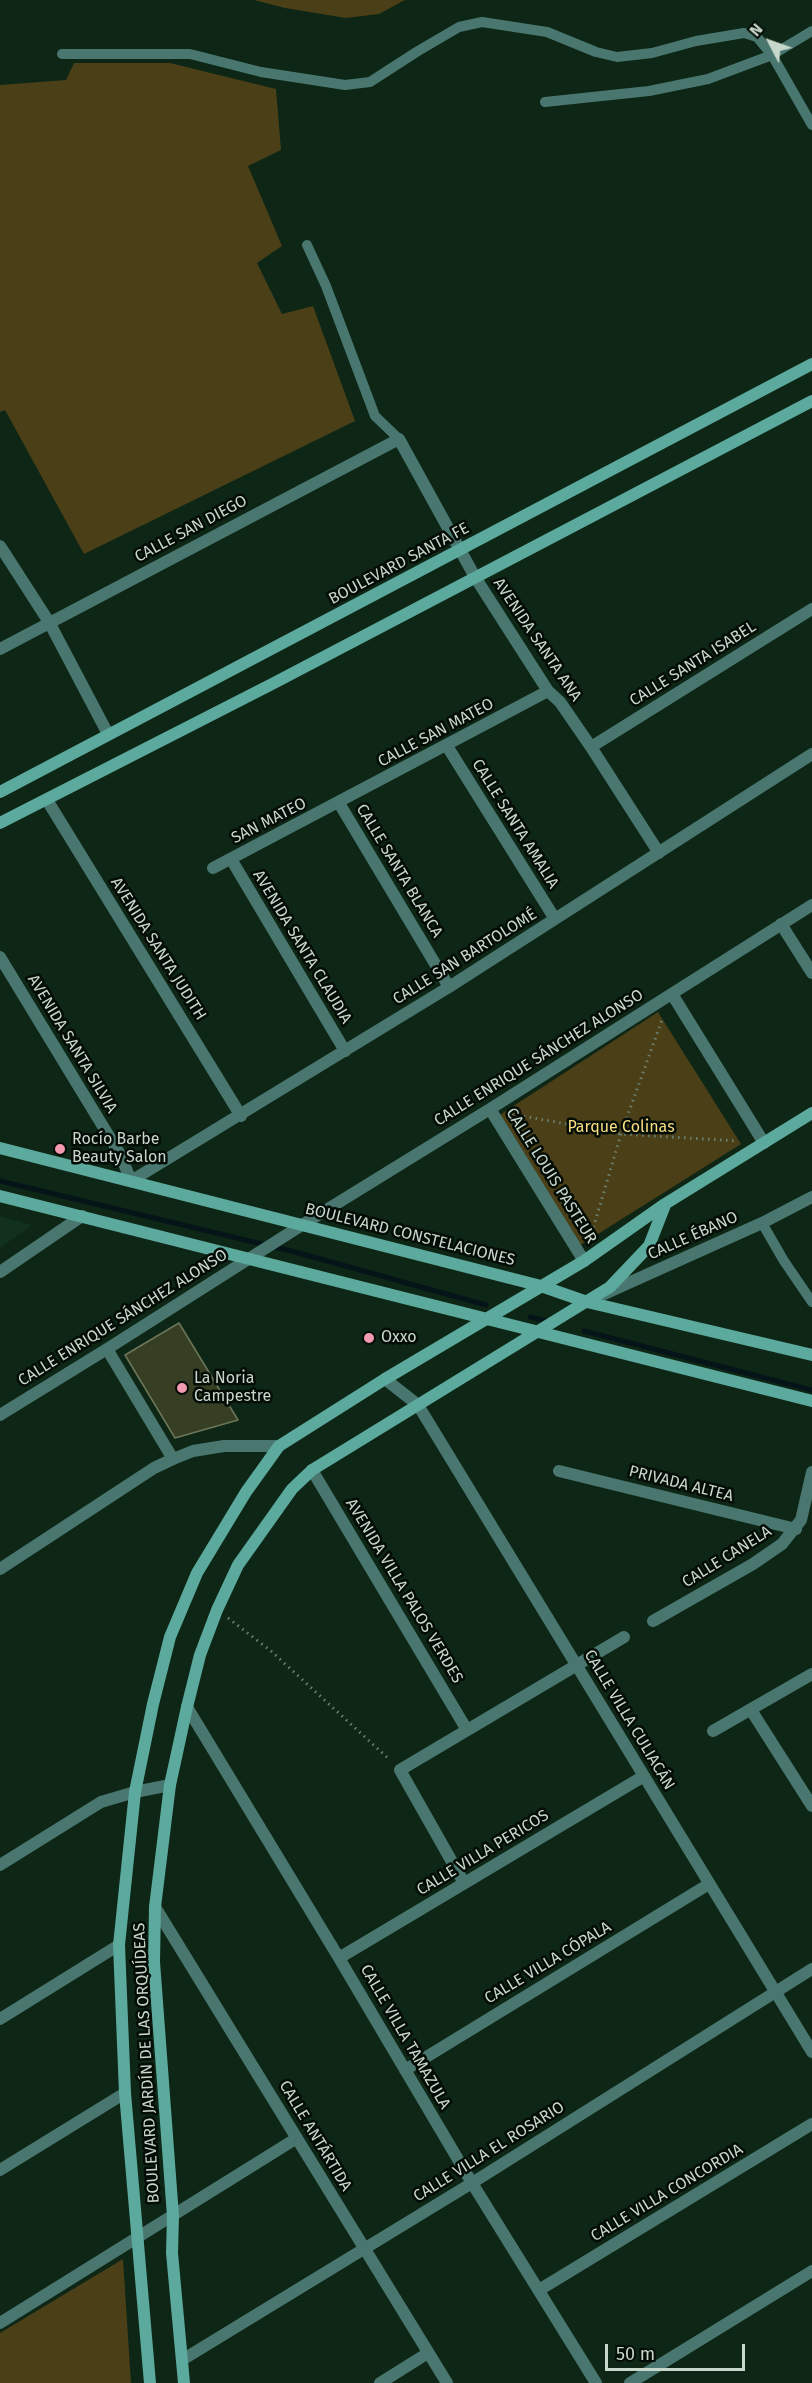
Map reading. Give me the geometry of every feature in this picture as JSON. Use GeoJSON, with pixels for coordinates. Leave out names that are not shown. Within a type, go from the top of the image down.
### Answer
{"type":"FeatureCollection","features":[{"type":"Feature","properties":{"kind":"street","name":"BOULEVARD SANTA FE"},"geometry":{"type":"LineString","coordinates":[[0,792],[812,364]]}},
{"type":"Feature","properties":{"kind":"street"},"geometry":{"type":"LineString","coordinates":[[0,823],[812,401]]}},
{"type":"Feature","properties":{"kind":"street","name":"AVENIDA SANTA ANA"},"geometry":{"type":"LineString","coordinates":[[399,439],[475,577],[548,691],[560,702],[591,747],[659,853]]}},
{"type":"Feature","properties":{"kind":"street","name":"CALLE SAN DIEGO"},"geometry":{"type":"LineString","coordinates":[[0,649],[399,439]]}},
{"type":"Feature","properties":{"kind":"street"},"geometry":{"type":"LineString","coordinates":[[0,546],[49,622],[108,734]]}},
{"type":"Feature","properties":{"kind":"street","name":"CALLE SANTA ISABEL"},"geometry":{"type":"LineString","coordinates":[[591,747],[812,609]]}},
{"type":"Feature","properties":{"kind":"street","name":"CALLE SAN MATEO"},"geometry":{"type":"LineString","coordinates":[[339,803],[548,691]]}},
{"type":"Feature","properties":{"kind":"street","name":"CALLE SANTA AMALIA"},"geometry":{"type":"LineString","coordinates":[[447,746],[555,919]]}},
{"type":"Feature","properties":{"kind":"street","name":"CALLE SAN BARTOLOMÉ"},"geometry":{"type":"LineString","coordinates":[[131,1181],[449,987],[812,754]]}},
{"type":"Feature","properties":{"kind":"street","name":"AVENIDA SANTA JUDITH"},"geometry":{"type":"LineString","coordinates":[[47,800],[241,1116]]}},
{"type":"Feature","properties":{"kind":"street","name":"SAN MATEO"},"geometry":{"type":"LineString","coordinates":[[213,868],[339,803]]}},
{"type":"Feature","properties":{"kind":"street","name":"CALLE SANTA BLANCA"},"geometry":{"type":"LineString","coordinates":[[339,803],[449,987]]}},
{"type":"Feature","properties":{"kind":"street","name":"AVENIDA SANTA CLAUDIA"},"geometry":{"type":"LineString","coordinates":[[231,860],[345,1051]]}},
{"type":"Feature","properties":{"kind":"street","name":"CALLE ENRIQUE SÁNCHEZ ALONSO"},"geometry":{"type":"LineString","coordinates":[[0,1415],[812,905]]}},
{"type":"Feature","properties":{"kind":"street"},"geometry":{"type":"LineString","coordinates":[[782,924],[812,973]]}},
{"type":"Feature","properties":{"kind":"street","name":"AVENIDA SANTA SILVIA"},"geometry":{"type":"LineString","coordinates":[[0,957],[121,1156],[131,1181]]}},
{"type":"Feature","properties":{"kind":"street"},"geometry":{"type":"LineString","coordinates":[[672,994],[764,1143]]}},
{"type":"Feature","properties":{"kind":"street","name":"CALLE LOUIS PASTEUR"},"geometry":{"type":"LineString","coordinates":[[490,1109],[584,1261]]}},
{"type":"Feature","properties":{"kind":"street","name":"BOULEVARD JARDÍN DE LAS ORQUÍDEAS"},"geometry":{"type":"LineString","coordinates":[[150,2383],[125,2093],[119,1945],[135,1792],[153,1704],[170,1637],[197,1574],[246,1492],[279,1446],[483,1319],[584,1261],[665,1203],[812,1113]]}},
{"type":"Feature","properties":{"kind":"street","name":"BOULEVARD CONSTELACIONES"},"geometry":{"type":"LineString","coordinates":[[0,1148],[541,1286],[587,1302],[812,1355]]}},
{"type":"Feature","properties":{"kind":"street"},"geometry":{"type":"LineString","coordinates":[[0,1196],[812,1401]]}},
{"type":"Feature","properties":{"kind":"street","name":"CALLE ÉBANO"},"geometry":{"type":"LineString","coordinates":[[587,1302],[762,1223],[812,1197]]}},
{"type":"Feature","properties":{"kind":"street","name":"BOULEVARD JARDÍN DE LAS ORQUÍDEAS"},"geometry":{"type":"LineString","coordinates":[[184,2383],[172,2253],[173,2216],[154,1962],[154,1907],[170,1785],[200,1655],[217,1610],[238,1565],[292,1489],[312,1470],[610,1287],[649,1246],[665,1203]]}},
{"type":"Feature","properties":{"kind":"street"},"geometry":{"type":"LineString","coordinates":[[0,1272],[81,1216]]}},
{"type":"Feature","properties":{"kind":"street"},"geometry":{"type":"LineString","coordinates":[[107,1349],[173,1459]]}},
{"type":"Feature","properties":{"kind":"street","name":"CALLE VILLA CULIACÁN"},"geometry":{"type":"LineString","coordinates":[[385,1379],[418,1406],[812,2052]]}},
{"type":"Feature","properties":{"kind":"street"},"geometry":{"type":"LineString","coordinates":[[0,1569],[154,1468],[173,1459],[193,1451],[224,1446],[279,1446]]}},
{"type":"Feature","properties":{"kind":"street","name":"AVENIDA VILLA PALOS VERDES"},"geometry":{"type":"LineString","coordinates":[[312,1470],[467,1730]]}},
{"type":"Feature","properties":{"kind":"street","name":"PRIVADA ALTEA"},"geometry":{"type":"LineString","coordinates":[[559,1471],[796,1528]]}},
{"type":"Feature","properties":{"kind":"street","name":"CALLE CANELA"},"geometry":{"type":"LineString","coordinates":[[653,1621],[753,1564],[782,1544],[801,1520],[812,1472]]}},
{"type":"Feature","properties":{"kind":"street"},"geometry":{"type":"LineString","coordinates":[[464,1883],[400,1770],[624,1637]]}},
{"type":"Feature","properties":{"kind":"street"},"geometry":{"type":"LineString","coordinates":[[713,1731],[812,1674]]}},
{"type":"Feature","properties":{"kind":"street","name":"CALLE VILLA TAMAZULA"},"geometry":{"type":"LineString","coordinates":[[187,1707],[472,2183],[596,2383]]}},
{"type":"Feature","properties":{"kind":"street"},"geometry":{"type":"LineString","coordinates":[[751,1710],[812,1806]]}},
{"type":"Feature","properties":{"kind":"street","name":"CALLE VILLA PERICOS"},"geometry":{"type":"LineString","coordinates":[[339,1958],[644,1776]]}},
{"type":"Feature","properties":{"kind":"street"},"geometry":{"type":"LineString","coordinates":[[0,1865],[101,1802],[170,1785]]}},
{"type":"Feature","properties":{"kind":"street","name":"CALLE VILLA CÓPALA"},"geometry":{"type":"LineString","coordinates":[[405,2070],[709,1884]]}},
{"type":"Feature","properties":{"kind":"street","name":"CALLE ANTÁRTIDA"},"geometry":{"type":"LineString","coordinates":[[154,1907],[447,2383]]}},
{"type":"Feature","properties":{"kind":"street"},"geometry":{"type":"LineString","coordinates":[[0,2019],[119,1945]]}},
{"type":"Feature","properties":{"kind":"street","name":"CALLE VILLA EL ROSARIO"},"geometry":{"type":"LineString","coordinates":[[182,2360],[472,2183],[812,1969]]}},
{"type":"Feature","properties":{"kind":"street"},"geometry":{"type":"LineString","coordinates":[[0,2170],[125,2093]]}},
{"type":"Feature","properties":{"kind":"street","name":"CALLE VILLA CONCORDIA"},"geometry":{"type":"LineString","coordinates":[[539,2290],[812,2124]]}},
{"type":"Feature","properties":{"kind":"street"},"geometry":{"type":"LineString","coordinates":[[0,2323],[297,2138]]}},
{"type":"Feature","properties":{"kind":"street"},"geometry":{"type":"LineString","coordinates":[[630,2383],[812,2271]]}},
{"type":"Feature","properties":{"kind":"street"},"geometry":{"type":"LineString","coordinates":[[380,2383],[428,2353]]}},
{"type":"Feature","properties":{"kind":"lane"},"geometry":{"type":"LineString","coordinates":[[62,54],[190,54],[261,72],[345,85],[370,82],[452,31],[482,22],[546,32],[596,52],[617,57],[652,53],[744,33],[757,37],[772,55],[812,125]]}},
{"type":"Feature","properties":{"kind":"lane"},"geometry":{"type":"LineString","coordinates":[[545,102],[649,91],[708,79],[772,55],[812,31]]}},
{"type":"Feature","properties":{"kind":"lane"},"geometry":{"type":"LineString","coordinates":[[307,245],[326,286],[375,416],[399,439]]}},
{"type":"Feature","properties":{"kind":"lane"},"geometry":{"type":"LineString","coordinates":[[762,1223],[812,1302]]}},
{"type":"Feature","properties":{"kind":"path"},"geometry":{"type":"LineString","coordinates":[[584,1261],[621,1134],[672,994]]}},
{"type":"Feature","properties":{"kind":"path"},"geometry":{"type":"LineString","coordinates":[[490,1109],[621,1134],[764,1143]]}},
{"type":"Feature","properties":{"kind":"path"},"geometry":{"type":"LineString","coordinates":[[217,1610],[271,1651],[400,1770]]}},
{"type":"Feature","properties":{"kind":"shaded area"},"geometry":{"type":"Polygon","coordinates":[[[0,1216],[32,1225],[0,1248],[0,1216]]]}},
{"type":"Feature","properties":{"kind":"green space"},"geometry":{"type":"Polygon","coordinates":[[[254,0],[405,0],[379,14],[346,18],[285,8],[254,0]]]}},
{"type":"Feature","properties":{"kind":"green space"},"geometry":{"type":"Polygon","coordinates":[[[74,63],[170,63],[276,89],[281,150],[248,166],[282,246],[257,263],[282,314],[313,306],[355,421],[84,554],[5,410],[0,412],[0,85],[66,80],[74,63]]]}},
{"type":"Feature","properties":{"kind":"green space","name":"Parque Colinas"},"geometry":{"type":"Polygon","coordinates":[[[658,1012],[741,1144],[579,1246],[495,1118],[658,1012]]]}},
{"type":"Feature","properties":{"kind":"green space"},"geometry":{"type":"Polygon","coordinates":[[[123,2259],[131,2383],[0,2383],[0,2333],[123,2259]]]}},
{"type":"Feature","properties":{"kind":"building","name":"La Noria Campestre"},"geometry":{"type":"Polygon","coordinates":[[[179,1323],[238,1420],[175,1438],[125,1355],[179,1323]]]}},
{"type":"Feature","properties":{"kind":"waterway"},"geometry":{"type":"LineString","coordinates":[[0,1181],[295,1252],[486,1305]]}},
{"type":"Feature","properties":{"kind":"waterway"},"geometry":{"type":"LineString","coordinates":[[530,1317],[546,1321]]}},
{"type":"Feature","properties":{"kind":"waterway"},"geometry":{"type":"LineString","coordinates":[[584,1331],[812,1390]]}},
{"type":"Feature","properties":{"kind":"place","name":"Rocío Barbe Beauty Salon"},"geometry":{"type":"Point","coordinates":[60,1149]}},
{"type":"Feature","properties":{"kind":"place","name":"Oxxo"},"geometry":{"type":"Point","coordinates":[369,1338]}},
{"type":"Feature","properties":{"kind":"place","name":"La Noria Campestre"},"geometry":{"type":"Point","coordinates":[182,1388]}}]}
